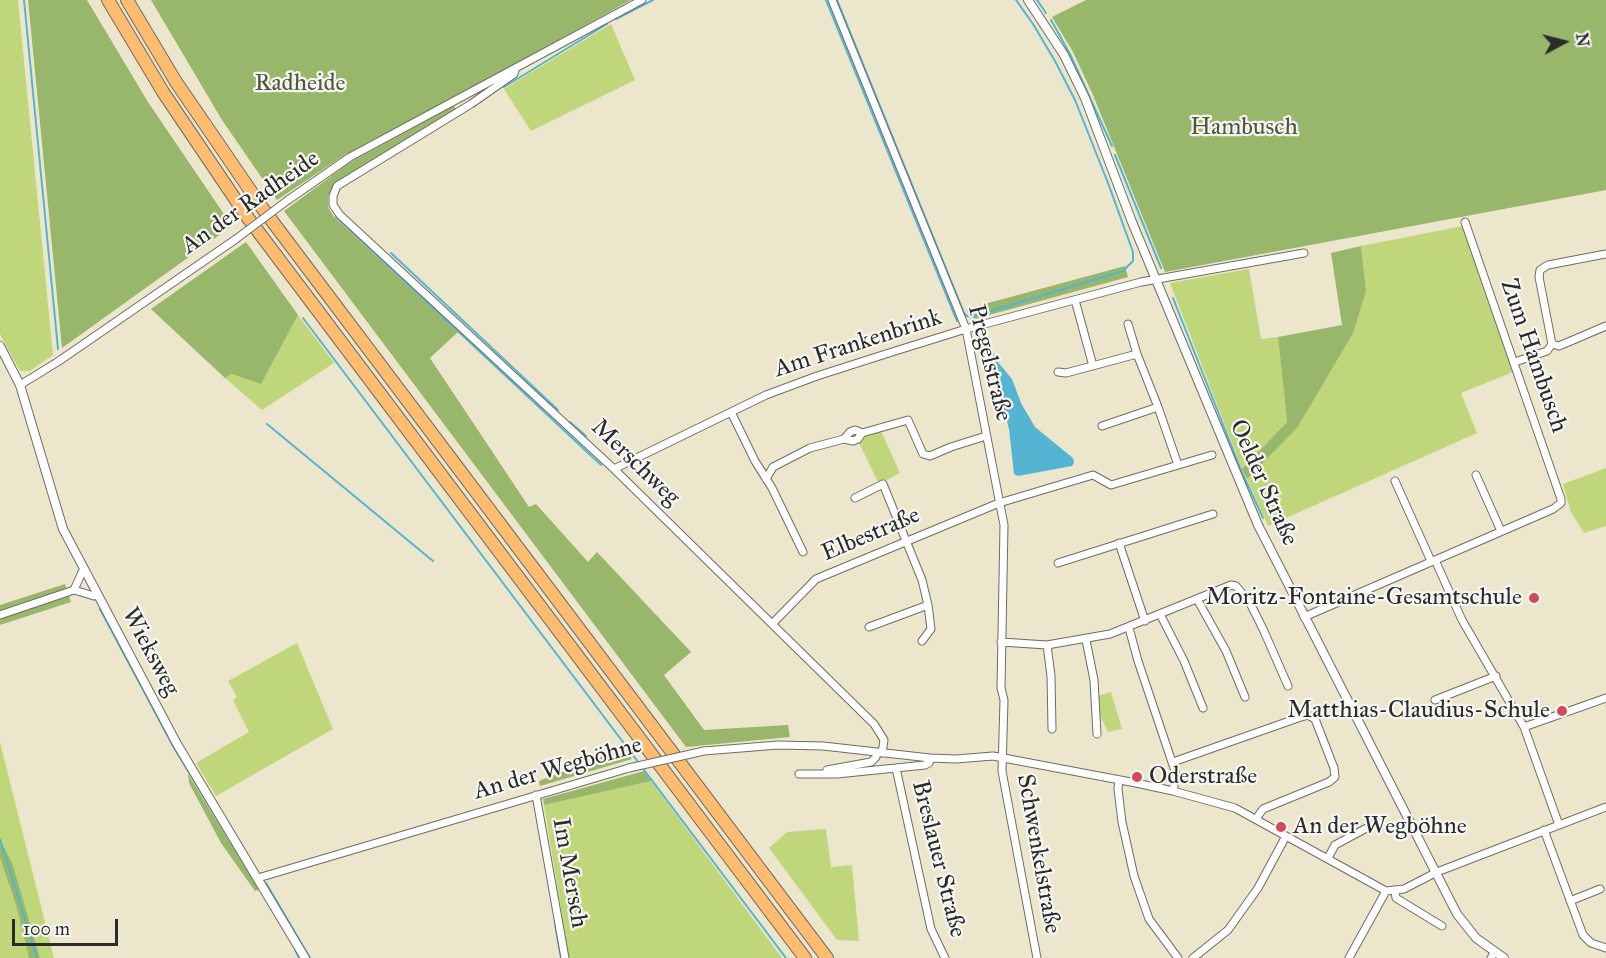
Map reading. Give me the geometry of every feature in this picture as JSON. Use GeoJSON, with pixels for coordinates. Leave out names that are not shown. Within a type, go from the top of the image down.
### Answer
{"type":"FeatureCollection","features":[{"type":"Feature","properties":{"kind":"highway"},"geometry":{"type":"LineString","coordinates":[[108,0],[163,92],[248,218],[805,958]]}},
{"type":"Feature","properties":{"kind":"highway"},"geometry":{"type":"LineString","coordinates":[[127,0],[176,82],[263,209],[827,958]]}},
{"type":"Feature","properties":{"kind":"street","name":"An der Radheide"},"geometry":{"type":"LineString","coordinates":[[20,385],[236,239],[350,157],[642,0]]}},
{"type":"Feature","properties":{"kind":"street","name":"Pregelstraße"},"geometry":{"type":"LineString","coordinates":[[832,0],[966,329],[1004,525],[1001,642],[1001,688],[1004,700],[1002,757]]}},
{"type":"Feature","properties":{"kind":"street","name":"Oelder Straße"},"geometry":{"type":"LineString","coordinates":[[1028,0],[1064,56],[1085,98],[1156,279],[1258,525],[1457,914],[1468,930],[1493,955],[1504,958]]}},
{"type":"Feature","properties":{"kind":"street","name":"An der Radheide"},"geometry":{"type":"LineString","coordinates":[[340,215],[333,205],[333,196],[338,186],[471,104],[514,74],[515,70]]}},
{"type":"Feature","properties":{"kind":"street","name":"Merschweg"},"geometry":{"type":"LineString","coordinates":[[340,215],[614,469],[874,724],[884,740],[880,752]]}},
{"type":"Feature","properties":{"kind":"street","name":"Zum Hambusch"},"geometry":{"type":"LineString","coordinates":[[1466,222],[1562,499],[1561,503],[1553,509],[1501,531]]}},
{"type":"Feature","properties":{"kind":"street","name":"Am Frankenbrink"},"geometry":{"type":"LineString","coordinates":[[614,469],[766,395],[817,376],[966,329],[1141,282],[1304,253]]}},
{"type":"Feature","properties":{"kind":"street"},"geometry":{"type":"LineString","coordinates":[[1515,362],[1547,351],[1552,344],[1539,277],[1540,270],[1548,265],[1606,254]]}},
{"type":"Feature","properties":{"kind":"street"},"geometry":{"type":"LineString","coordinates":[[1075,300],[1093,366]]}},
{"type":"Feature","properties":{"kind":"street"},"geometry":{"type":"LineString","coordinates":[[1128,324],[1178,465]]}},
{"type":"Feature","properties":{"kind":"street"},"geometry":{"type":"LineString","coordinates":[[1552,344],[1559,346],[1606,326]]}},
{"type":"Feature","properties":{"kind":"street","name":"Wieksweg"},"geometry":{"type":"LineString","coordinates":[[0,346],[20,385],[63,529],[177,744],[305,958]]}},
{"type":"Feature","properties":{"kind":"street"},"geometry":{"type":"LineString","coordinates":[[1058,372],[1066,373],[1137,354]]}},
{"type":"Feature","properties":{"kind":"street"},"geometry":{"type":"LineString","coordinates":[[1102,426],[1158,407]]}},
{"type":"Feature","properties":{"kind":"street"},"geometry":{"type":"LineString","coordinates":[[731,412],[755,462],[804,552]]}},
{"type":"Feature","properties":{"kind":"street"},"geometry":{"type":"LineString","coordinates":[[766,479],[773,467],[810,448],[844,439],[853,441],[858,439],[862,433],[908,420],[923,454],[930,456],[986,436]]}},
{"type":"Feature","properties":{"kind":"street","name":"Elbestraße"},"geometry":{"type":"LineString","coordinates":[[772,624],[816,579],[999,503],[1093,475],[1111,485],[1212,455]]}},
{"type":"Feature","properties":{"kind":"street"},"geometry":{"type":"LineString","coordinates":[[755,462],[773,467]]}},
{"type":"Feature","properties":{"kind":"street"},"geometry":{"type":"LineString","coordinates":[[1304,616],[1501,531],[1476,475]]}},
{"type":"Feature","properties":{"kind":"street"},"geometry":{"type":"LineString","coordinates":[[1395,481],[1462,621],[1524,727],[1559,825]]}},
{"type":"Feature","properties":{"kind":"street"},"geometry":{"type":"LineString","coordinates":[[855,498],[883,484],[922,580],[931,629],[922,641]]}},
{"type":"Feature","properties":{"kind":"street"},"geometry":{"type":"LineString","coordinates":[[1058,562],[1213,514]]}},
{"type":"Feature","properties":{"kind":"street"},"geometry":{"type":"LineString","coordinates":[[1119,543],[1145,621]]}},
{"type":"Feature","properties":{"kind":"street"},"geometry":{"type":"LineString","coordinates":[[74,590],[85,570]]}},
{"type":"Feature","properties":{"kind":"street"},"geometry":{"type":"LineString","coordinates":[[1001,642],[1047,645],[1086,640],[1129,628],[1231,585],[1236,585],[1250,603],[1288,686]]}},
{"type":"Feature","properties":{"kind":"street"},"geometry":{"type":"LineString","coordinates":[[0,615],[74,590],[97,595]]}},
{"type":"Feature","properties":{"kind":"street"},"geometry":{"type":"LineString","coordinates":[[1197,599],[1226,651],[1245,697]]}},
{"type":"Feature","properties":{"kind":"street"},"geometry":{"type":"LineString","coordinates":[[869,627],[928,605]]}},
{"type":"Feature","properties":{"kind":"street"},"geometry":{"type":"LineString","coordinates":[[1160,614],[1184,660],[1203,708]]}},
{"type":"Feature","properties":{"kind":"street"},"geometry":{"type":"LineString","coordinates":[[1129,628],[1138,662],[1173,762],[1176,774],[1173,791]]}},
{"type":"Feature","properties":{"kind":"street"},"geometry":{"type":"LineString","coordinates":[[1086,640],[1094,680],[1097,734]]}},
{"type":"Feature","properties":{"kind":"street"},"geometry":{"type":"LineString","coordinates":[[1047,645],[1051,676],[1052,729]]}},
{"type":"Feature","properties":{"kind":"street"},"geometry":{"type":"LineString","coordinates":[[1435,700],[1496,676]]}},
{"type":"Feature","properties":{"kind":"street"},"geometry":{"type":"LineString","coordinates":[[1524,727],[1606,698]]}},
{"type":"Feature","properties":{"kind":"street"},"geometry":{"type":"LineString","coordinates":[[1173,762],[1308,715],[1315,719],[1334,768],[1335,777],[1329,782],[1263,809],[1256,819]]}},
{"type":"Feature","properties":{"kind":"street","name":"An der Wegböhne"},"geometry":{"type":"LineString","coordinates":[[258,878],[629,768],[704,751],[778,745],[823,746],[930,758],[1002,757],[1173,791],[1235,808],[1386,891],[1395,891],[1412,885],[1437,872],[1606,807]]}},
{"type":"Feature","properties":{"kind":"street","name":"An der Wegböhne"},"geometry":{"type":"LineString","coordinates":[[820,773],[871,762],[880,752]]}},
{"type":"Feature","properties":{"kind":"street","name":"Schwenkelstraße"},"geometry":{"type":"LineString","coordinates":[[1002,757],[1002,771],[1038,958]]}},
{"type":"Feature","properties":{"kind":"street","name":"An der Wegböhne"},"geometry":{"type":"LineString","coordinates":[[799,774],[837,774],[925,765],[929,763],[930,758]]}},
{"type":"Feature","properties":{"kind":"street","name":"Breslauer Straße"},"geometry":{"type":"LineString","coordinates":[[896,768],[931,929],[945,958]]}},
{"type":"Feature","properties":{"kind":"street"},"geometry":{"type":"LineString","coordinates":[[1119,780],[1122,822],[1134,876],[1149,919],[1178,958]]}},
{"type":"Feature","properties":{"kind":"street","name":"Im Mersch"},"geometry":{"type":"LineString","coordinates":[[536,795],[565,958]]}},
{"type":"Feature","properties":{"kind":"street"},"geometry":{"type":"LineString","coordinates":[[1328,858],[1335,845],[1374,824]]}},
{"type":"Feature","properties":{"kind":"street"},"geometry":{"type":"LineString","coordinates":[[1544,830],[1583,935],[1591,943],[1606,948]]}},
{"type":"Feature","properties":{"kind":"street"},"geometry":{"type":"LineString","coordinates":[[1193,958],[1228,930],[1258,888],[1286,836]]}},
{"type":"Feature","properties":{"kind":"street"},"geometry":{"type":"LineString","coordinates":[[1570,901],[1600,889]]}},
{"type":"Feature","properties":{"kind":"street"},"geometry":{"type":"LineString","coordinates":[[1349,958],[1386,891]]}},
{"type":"Feature","properties":{"kind":"street"},"geometry":{"type":"LineString","coordinates":[[1395,891],[1396,898],[1442,926]]}},
{"type":"Feature","properties":{"kind":"green space"},"geometry":{"type":"Polygon","coordinates":[[[0,0],[18,0],[53,355],[30,371],[20,371],[0,334],[0,0]]]}},
{"type":"Feature","properties":{"kind":"green space"},"geometry":{"type":"Polygon","coordinates":[[[28,0],[87,0],[148,102],[232,226],[62,348],[28,0]]]}},
{"type":"Feature","properties":{"kind":"green space","name":"Radheide"},"geometry":{"type":"Polygon","coordinates":[[[151,0],[631,0],[346,154],[277,200],[222,120],[151,0]]]}},
{"type":"Feature","properties":{"kind":"green space","name":"Hambusch"},"geometry":{"type":"Polygon","coordinates":[[[1086,0],[1606,0],[1606,190],[1165,272],[1093,95],[1073,52],[1052,17],[1086,0]]]}},
{"type":"Feature","properties":{"kind":"green space"},"geometry":{"type":"Polygon","coordinates":[[[611,24],[635,80],[531,131],[504,89],[611,24]]]}},
{"type":"Feature","properties":{"kind":"green space","name":"Radheide"},"geometry":{"type":"Polygon","coordinates":[[[454,106],[456,109],[335,183],[328,196],[328,207],[334,217],[458,332],[430,358],[529,507],[536,504],[588,562],[597,552],[691,652],[664,675],[704,730],[788,725],[790,737],[686,747],[284,211],[349,163],[454,106]]]}},
{"type":"Feature","properties":{"kind":"green space"},"geometry":{"type":"Polygon","coordinates":[[[1463,226],[1513,372],[1461,393],[1477,433],[1268,526],[1247,479],[1297,428],[1366,291],[1361,246],[1463,226]]]}},
{"type":"Feature","properties":{"kind":"green space"},"geometry":{"type":"Polygon","coordinates":[[[246,242],[298,315],[261,384],[232,374],[225,378],[151,309],[246,242]]]}},
{"type":"Feature","properties":{"kind":"green space"},"geometry":{"type":"Polygon","coordinates":[[[1361,246],[1366,291],[1353,333],[1297,428],[1247,479],[1242,469],[1287,422],[1278,337],[1342,325],[1331,253],[1361,246]]]}},
{"type":"Feature","properties":{"kind":"green space"},"geometry":{"type":"Polygon","coordinates":[[[1125,266],[1128,277],[971,320],[966,309],[1125,266]]]}},
{"type":"Feature","properties":{"kind":"green space"},"geometry":{"type":"Polygon","coordinates":[[[1249,269],[1261,339],[1278,337],[1287,422],[1242,469],[1170,283],[1249,269]]]}},
{"type":"Feature","properties":{"kind":"green space"},"geometry":{"type":"Polygon","coordinates":[[[298,315],[334,363],[262,410],[225,378],[232,374],[261,383],[298,315]]]}},
{"type":"Feature","properties":{"kind":"green space"},"geometry":{"type":"Polygon","coordinates":[[[881,431],[900,473],[879,484],[859,443],[866,435],[881,431]]]}},
{"type":"Feature","properties":{"kind":"green space"},"geometry":{"type":"Polygon","coordinates":[[[1606,468],[1606,526],[1584,533],[1571,512],[1563,484],[1606,468]]]}},
{"type":"Feature","properties":{"kind":"green space"},"geometry":{"type":"Polygon","coordinates":[[[65,584],[71,602],[0,625],[0,605],[65,584]]]}},
{"type":"Feature","properties":{"kind":"green space"},"geometry":{"type":"Polygon","coordinates":[[[297,643],[333,729],[216,796],[196,763],[249,732],[233,700],[237,697],[228,681],[297,643]]]}},
{"type":"Feature","properties":{"kind":"green space"},"geometry":{"type":"Polygon","coordinates":[[[1111,692],[1122,729],[1108,732],[1098,711],[1097,696],[1111,692]]]}},
{"type":"Feature","properties":{"kind":"green space"},"geometry":{"type":"Polygon","coordinates":[[[0,742],[54,958],[40,958],[13,865],[0,839],[0,742]]]}},
{"type":"Feature","properties":{"kind":"green space"},"geometry":{"type":"Polygon","coordinates":[[[625,748],[632,759],[540,786],[539,781],[625,748]]]}},
{"type":"Feature","properties":{"kind":"green space"},"geometry":{"type":"Polygon","coordinates":[[[644,771],[651,781],[544,805],[543,799],[644,771]]]}},
{"type":"Feature","properties":{"kind":"green space"},"geometry":{"type":"Polygon","coordinates":[[[188,774],[259,890],[255,891],[221,843],[189,783],[188,774]]]}},
{"type":"Feature","properties":{"kind":"green space"},"geometry":{"type":"Polygon","coordinates":[[[651,781],[782,958],[569,958],[544,805],[651,781]]]}},
{"type":"Feature","properties":{"kind":"green space"},"geometry":{"type":"Polygon","coordinates":[[[826,829],[831,867],[852,865],[859,941],[837,940],[769,848],[787,832],[826,829]]]}},
{"type":"Feature","properties":{"kind":"green space"},"geometry":{"type":"Polygon","coordinates":[[[0,839],[13,865],[40,958],[29,958],[16,905],[0,858],[0,839]]]}},
{"type":"Feature","properties":{"kind":"green space"},"geometry":{"type":"Polygon","coordinates":[[[0,858],[16,905],[29,958],[0,958],[0,858]]]}},
{"type":"Feature","properties":{"kind":"water"},"geometry":{"type":"Polygon","coordinates":[[[982,339],[991,346],[997,361],[1012,379],[1021,403],[1035,427],[1073,458],[1072,466],[1018,476],[1014,474],[1009,429],[997,383],[980,343],[982,339]]]}},
{"type":"Feature","properties":{"kind":"waterway"},"geometry":{"type":"LineString","coordinates":[[24,0],[58,349]]}},
{"type":"Feature","properties":{"kind":"waterway"},"geometry":{"type":"LineString","coordinates":[[616,19],[653,0]]}},
{"type":"Feature","properties":{"kind":"waterway"},"geometry":{"type":"LineString","coordinates":[[826,0],[957,321]]}},
{"type":"Feature","properties":{"kind":"waterway"},"geometry":{"type":"LineString","coordinates":[[837,0],[964,313],[971,317],[1123,271],[1133,261],[1133,252],[1075,100],[1055,61],[1016,0]]}},
{"type":"Feature","properties":{"kind":"waterway"},"geometry":{"type":"LineString","coordinates":[[1037,0],[1046,13]]}},
{"type":"Feature","properties":{"kind":"waterway"},"geometry":{"type":"LineString","coordinates":[[1051,20],[1070,54],[1112,146]]}},
{"type":"Feature","properties":{"kind":"waterway"},"geometry":{"type":"LineString","coordinates":[[504,87],[607,24]]}},
{"type":"Feature","properties":{"kind":"waterway"},"geometry":{"type":"LineString","coordinates":[[1115,155],[1161,268]]}},
{"type":"Feature","properties":{"kind":"waterway"},"geometry":{"type":"LineString","coordinates":[[336,217],[601,465]]}},
{"type":"Feature","properties":{"kind":"waterway"},"geometry":{"type":"LineString","coordinates":[[391,253],[558,410]]}},
{"type":"Feature","properties":{"kind":"waterway"},"geometry":{"type":"LineString","coordinates":[[1173,298],[1241,470],[1263,518]]}},
{"type":"Feature","properties":{"kind":"waterway"},"geometry":{"type":"LineString","coordinates":[[303,318],[786,958]]}},
{"type":"Feature","properties":{"kind":"waterway"},"geometry":{"type":"LineString","coordinates":[[570,422],[586,436]]}},
{"type":"Feature","properties":{"kind":"waterway"},"geometry":{"type":"LineString","coordinates":[[267,424],[433,561]]}},
{"type":"Feature","properties":{"kind":"waterway"},"geometry":{"type":"LineString","coordinates":[[100,609],[173,746],[257,885]]}},
{"type":"Feature","properties":{"kind":"waterway"},"geometry":{"type":"LineString","coordinates":[[0,839],[37,958]]}},
{"type":"Feature","properties":{"kind":"waterway"},"geometry":{"type":"LineString","coordinates":[[266,883],[310,958]]}},
{"type":"Feature","properties":{"kind":"waterway"},"geometry":{"type":"LineString","coordinates":[[555,924],[561,958]]}},
{"type":"Feature","properties":{"kind":"waterway"},"geometry":{"type":"LineString","coordinates":[[295,949],[299,958]]}},
{"type":"Feature","properties":{"kind":"place","name":"Moritz-Fontaine-Gesamtschule"},"geometry":{"type":"Point","coordinates":[1534,598]}},
{"type":"Feature","properties":{"kind":"place","name":"Matthias-Claudius-Schule"},"geometry":{"type":"Point","coordinates":[1562,711]}},
{"type":"Feature","properties":{"kind":"place","name":"Oderstraße"},"geometry":{"type":"Point","coordinates":[1137,777]}},
{"type":"Feature","properties":{"kind":"place","name":"An der Wegböhne"},"geometry":{"type":"Point","coordinates":[1281,827]}}]}
